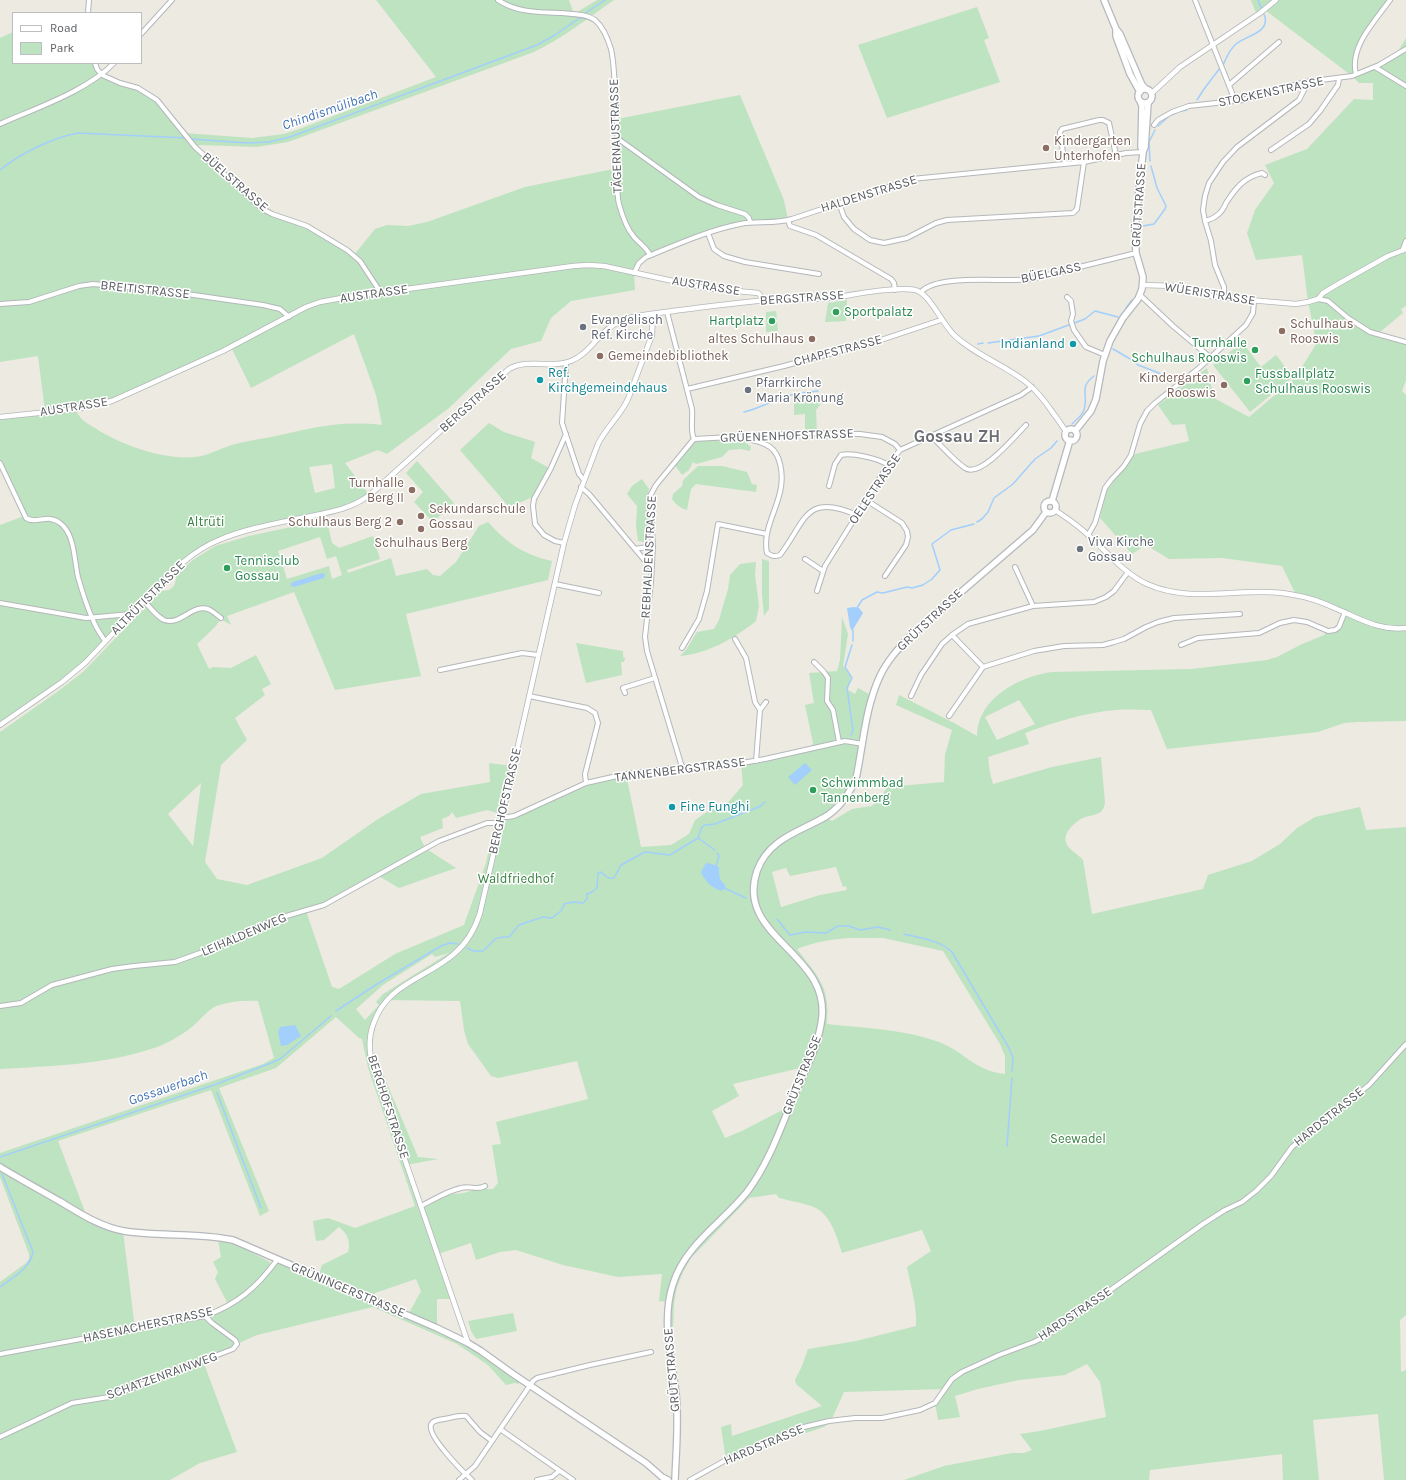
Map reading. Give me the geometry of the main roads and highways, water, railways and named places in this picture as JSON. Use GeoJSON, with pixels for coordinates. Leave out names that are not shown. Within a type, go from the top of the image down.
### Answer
{"type":"FeatureCollection","features":[{"type":"Feature","properties":{"kind":"main road"},"geometry":{"type":"LineString","coordinates":[[1104,0],[1142,85],[1152,93],[1152,99],[1148,103],[1143,103],[1140,101],[1138,96],[1140,92],[1130,74],[1116,36],[1116,29]]}},
{"type":"Feature","properties":{"kind":"main road"},"geometry":{"type":"LineString","coordinates":[[1140,92],[1146,89]]}},
{"type":"Feature","properties":{"kind":"main road","name":"GRÜTSTRASSE"},"geometry":{"type":"LineString","coordinates":[[1075,431],[1090,411],[1096,399],[1105,355],[1117,328],[1140,295],[1143,285],[1143,277],[1136,254],[1136,215],[1142,152],[1142,106],[1140,101]]}},
{"type":"Feature","properties":{"kind":"main road","name":"GRÜTSTRASSE"},"geometry":{"type":"LineString","coordinates":[[1142,152],[1145,147],[1148,103]]}},
{"type":"Feature","properties":{"kind":"main road"},"geometry":{"type":"LineString","coordinates":[[1052,501],[1070,440],[1075,438],[1077,434],[1071,429],[1066,431],[1065,437],[1070,440]]}},
{"type":"Feature","properties":{"kind":"main road"},"geometry":{"type":"LineString","coordinates":[[1048,501],[1052,501],[1056,505],[1055,510],[1051,513],[1046,512],[1044,505],[1048,501]]}},
{"type":"Feature","properties":{"kind":"main road","name":"GRÜTSTRASSE"},"geometry":{"type":"LineString","coordinates":[[675,1480],[677,1429],[676,1395],[669,1349],[668,1328],[669,1302],[672,1285],[686,1257],[739,1202],[766,1163],[815,1048],[822,1023],[822,1004],[814,978],[775,936],[758,912],[754,895],[756,875],[760,862],[769,850],[793,832],[826,816],[844,800],[856,779],[870,705],[875,688],[888,663],[898,649],[909,637],[1033,530],[1046,512]]}},
{"type":"Feature","properties":{"kind":"main road","name":"GRÜNINGERSTRASSE"},"geometry":{"type":"LineString","coordinates":[[0,1167],[105,1226],[123,1231],[145,1234],[217,1236],[233,1240],[437,1328],[468,1343],[646,1463],[662,1477],[668,1480]]}},
{"type":"Feature","properties":{"kind":"water"},"geometry":{"type":"Polygon","coordinates":[[[322,573],[325,574],[324,578],[294,587],[291,586],[291,583],[293,582],[322,573]]]}},
{"type":"Feature","properties":{"kind":"water"},"geometry":{"type":"Polygon","coordinates":[[[847,608],[859,608],[863,613],[852,631],[847,608]]]}},
{"type":"Feature","properties":{"kind":"water"},"geometry":{"type":"Polygon","coordinates":[[[805,763],[812,770],[795,785],[788,777],[805,763]]]}},
{"type":"Feature","properties":{"kind":"water"},"geometry":{"type":"Polygon","coordinates":[[[706,863],[719,867],[720,878],[726,886],[722,891],[709,884],[703,876],[701,872],[706,863]]]}},
{"type":"Feature","properties":{"kind":"water"},"geometry":{"type":"Polygon","coordinates":[[[295,1025],[301,1036],[287,1045],[281,1046],[278,1032],[280,1027],[295,1025]]]}},
{"type":"Feature","properties":{"kind":"waterway","name":"Chindismülibach"},"geometry":{"type":"LineString","coordinates":[[584,14],[605,0]]}},
{"type":"Feature","properties":{"kind":"waterway","name":"Gossauerbach"},"geometry":{"type":"LineString","coordinates":[[1223,65],[1230,51],[1236,44],[1255,34],[1263,27],[1265,17],[1258,0]]}},
{"type":"Feature","properties":{"kind":"waterway","name":"Chindismülibach"},"geometry":{"type":"LineString","coordinates":[[191,139],[248,143],[269,142],[290,137],[537,45],[555,35],[581,17]]}},
{"type":"Feature","properties":{"kind":"waterway","name":"Gossauerbach"},"geometry":{"type":"LineString","coordinates":[[1197,100],[1220,68]]}},
{"type":"Feature","properties":{"kind":"waterway","name":"Gossauerbach"},"geometry":{"type":"LineString","coordinates":[[1182,111],[1187,110]]}},
{"type":"Feature","properties":{"kind":"waterway","name":"Gossauerbach"},"geometry":{"type":"LineString","coordinates":[[1171,115],[1176,113]]}},
{"type":"Feature","properties":{"kind":"waterway","name":"Gossauerbach"},"geometry":{"type":"LineString","coordinates":[[1158,126],[1168,117]]}},
{"type":"Feature","properties":{"kind":"waterway","name":"Gossauerbach"},"geometry":{"type":"LineString","coordinates":[[1150,161],[1149,142],[1155,130]]}},
{"type":"Feature","properties":{"kind":"waterway","name":"Chindismülibach"},"geometry":{"type":"LineString","coordinates":[[0,170],[27,152],[47,142],[78,133],[187,138]]}},
{"type":"Feature","properties":{"kind":"waterway","name":"Gossauerbach"},"geometry":{"type":"LineString","coordinates":[[1143,226],[1154,224],[1166,206],[1157,188],[1151,166]]}},
{"type":"Feature","properties":{"kind":"waterway","name":"Gossauerbach"},"geometry":{"type":"LineString","coordinates":[[1126,308],[1132,300]]}},
{"type":"Feature","properties":{"kind":"waterway","name":"Gossauerbach"},"geometry":{"type":"LineString","coordinates":[[1121,315],[1125,310]]}},
{"type":"Feature","properties":{"kind":"waterway"},"geometry":{"type":"LineString","coordinates":[[988,343],[1039,336],[1085,319],[1095,311],[1118,317]]}},
{"type":"Feature","properties":{"kind":"waterway"},"geometry":{"type":"LineString","coordinates":[[978,344],[983,343]]}},
{"type":"Feature","properties":{"kind":"waterway"},"geometry":{"type":"LineString","coordinates":[[1113,349],[1138,365],[1159,373],[1169,382]]}},
{"type":"Feature","properties":{"kind":"waterway","name":"Gossauerbach"},"geometry":{"type":"LineString","coordinates":[[1072,424],[1084,410],[1086,384],[1094,376]]}},
{"type":"Feature","properties":{"kind":"waterway"},"geometry":{"type":"LineString","coordinates":[[744,412],[758,408],[780,398],[799,393],[818,391]]}},
{"type":"Feature","properties":{"kind":"waterway","name":"Gossauerbach"},"geometry":{"type":"LineString","coordinates":[[977,522],[988,512],[994,498],[1013,484],[1035,459],[1051,448],[1057,441]]}},
{"type":"Feature","properties":{"kind":"waterway","name":"Gossauerbach"},"geometry":{"type":"LineString","coordinates":[[857,608],[862,600],[877,592],[883,593],[907,587],[912,588],[923,585],[932,579],[940,570],[932,544],[951,530],[974,524]]}},
{"type":"Feature","properties":{"kind":"waterway","name":"Gossauerbach"},"geometry":{"type":"LineString","coordinates":[[853,630],[853,641]]}},
{"type":"Feature","properties":{"kind":"waterway","name":"Gossauerbach"},"geometry":{"type":"LineString","coordinates":[[851,735],[853,730],[847,688],[852,678],[845,667],[852,645]]}},
{"type":"Feature","properties":{"kind":"waterway","name":"Gossauerbach"},"geometry":{"type":"LineString","coordinates":[[467,948],[474,951],[483,951],[494,940],[509,937],[519,925],[543,917],[552,918],[562,910],[564,904],[574,902],[583,903],[587,899],[587,894],[597,888],[598,873],[601,872],[608,878],[614,878],[621,865],[645,852],[670,855],[698,838],[702,827],[705,825],[715,824],[761,806],[765,802]]}},
{"type":"Feature","properties":{"kind":"waterway"},"geometry":{"type":"LineString","coordinates":[[698,838],[715,850]]}},
{"type":"Feature","properties":{"kind":"waterway"},"geometry":{"type":"LineString","coordinates":[[716,866],[719,856],[717,853]]}},
{"type":"Feature","properties":{"kind":"waterway"},"geometry":{"type":"LineString","coordinates":[[724,888],[746,898]]}},
{"type":"Feature","properties":{"kind":"waterway"},"geometry":{"type":"LineString","coordinates":[[777,919],[790,935],[806,932],[826,933],[838,926],[849,926],[860,930],[878,927],[890,930]]}},
{"type":"Feature","properties":{"kind":"waterway"},"geometry":{"type":"LineString","coordinates":[[904,934],[936,942],[952,952],[1009,1048],[1013,1058],[1012,1071]]}},
{"type":"Feature","properties":{"kind":"waterway","name":"Gossauerbach"},"geometry":{"type":"LineString","coordinates":[[336,1011],[374,986],[441,946],[450,943],[458,944]]}},
{"type":"Feature","properties":{"kind":"waterway","name":"Gossauerbach"},"geometry":{"type":"LineString","coordinates":[[0,1157],[214,1085],[271,1063],[280,1059],[331,1016]]}},
{"type":"Feature","properties":{"kind":"waterway"},"geometry":{"type":"LineString","coordinates":[[1007,1146],[1012,1078]]}},
{"type":"Feature","properties":{"kind":"waterway"},"geometry":{"type":"LineString","coordinates":[[217,1093],[261,1208]]}},
{"type":"Feature","properties":{"kind":"waterway","name":"Gossauerbach"},"geometry":{"type":"LineString","coordinates":[[0,1287],[25,1268],[33,1252],[2,1174]]}},
{"type":"Feature","properties":{"kind":"place","name":"Kindergarten Unterhofen"},"geometry":{"type":"Point","coordinates":[1046,148]}},
{"type":"Feature","properties":{"kind":"place","name":"Sportpalatz"},"geometry":{"type":"Point","coordinates":[836,312]}},
{"type":"Feature","properties":{"kind":"place","name":"Hartplatz"},"geometry":{"type":"Point","coordinates":[772,321]}},
{"type":"Feature","properties":{"kind":"place","name":"Evangelisch Ref. Kirche"},"geometry":{"type":"Point","coordinates":[583,327]}},
{"type":"Feature","properties":{"kind":"place","name":"Schulhaus Rooswis"},"geometry":{"type":"Point","coordinates":[1282,331]}},
{"type":"Feature","properties":{"kind":"place","name":"altes Schulhaus"},"geometry":{"type":"Point","coordinates":[812,339]}},
{"type":"Feature","properties":{"kind":"place","name":"Indianland"},"geometry":{"type":"Point","coordinates":[1073,344]}},
{"type":"Feature","properties":{"kind":"place","name":"Turnhalle Schulhaus Rooswis"},"geometry":{"type":"Point","coordinates":[1255,350]}},
{"type":"Feature","properties":{"kind":"place","name":"Gemeindebibliothek"},"geometry":{"type":"Point","coordinates":[600,356]}},
{"type":"Feature","properties":{"kind":"place","name":"Ref. Kirchgemeindehaus"},"geometry":{"type":"Point","coordinates":[540,380]}},
{"type":"Feature","properties":{"kind":"place","name":"Fussballplatz Schulhaus Rooswis"},"geometry":{"type":"Point","coordinates":[1247,381]}},
{"type":"Feature","properties":{"kind":"place","name":"Kindergarten Rooswis"},"geometry":{"type":"Point","coordinates":[1224,385]}},
{"type":"Feature","properties":{"kind":"place","name":"Pfarrkirche Maria Krönung"},"geometry":{"type":"Point","coordinates":[748,390]}},
{"type":"Feature","properties":{"kind":"place","name":"Turnhalle Berg II"},"geometry":{"type":"Point","coordinates":[412,490]}},
{"type":"Feature","properties":{"kind":"place","name":"Sekundarschule Gossau"},"geometry":{"type":"Point","coordinates":[421,516]}},
{"type":"Feature","properties":{"kind":"place","name":"Schulhaus Berg 2"},"geometry":{"type":"Point","coordinates":[400,522]}},
{"type":"Feature","properties":{"kind":"place","name":"Schulhaus Berg"},"geometry":{"type":"Point","coordinates":[421,529]}},
{"type":"Feature","properties":{"kind":"place","name":"Viva Kirche Gossau"},"geometry":{"type":"Point","coordinates":[1080,549]}},
{"type":"Feature","properties":{"kind":"place","name":"Tennisclub Gossau"},"geometry":{"type":"Point","coordinates":[227,568]}},
{"type":"Feature","properties":{"kind":"place","name":"Schwimmbad Tannenberg"},"geometry":{"type":"Point","coordinates":[813,790]}},
{"type":"Feature","properties":{"kind":"place","name":"Fine Funghi"},"geometry":{"type":"Point","coordinates":[672,807]}},
{"type":"Feature","properties":{"kind":"district","name":"Gossau ZH"},"geometry":{"type":"Point","coordinates":[957,437]}},
{"type":"Feature","properties":{"kind":"park label","name":"Altrüti"},"geometry":{"type":"Point","coordinates":[206,522]}},
{"type":"Feature","properties":{"kind":"park label","name":"Waldfriedhof"},"geometry":{"type":"Point","coordinates":[516,879]}},
{"type":"Feature","properties":{"kind":"park label","name":"Seewadel"},"geometry":{"type":"Point","coordinates":[1078,1139]}}]}
